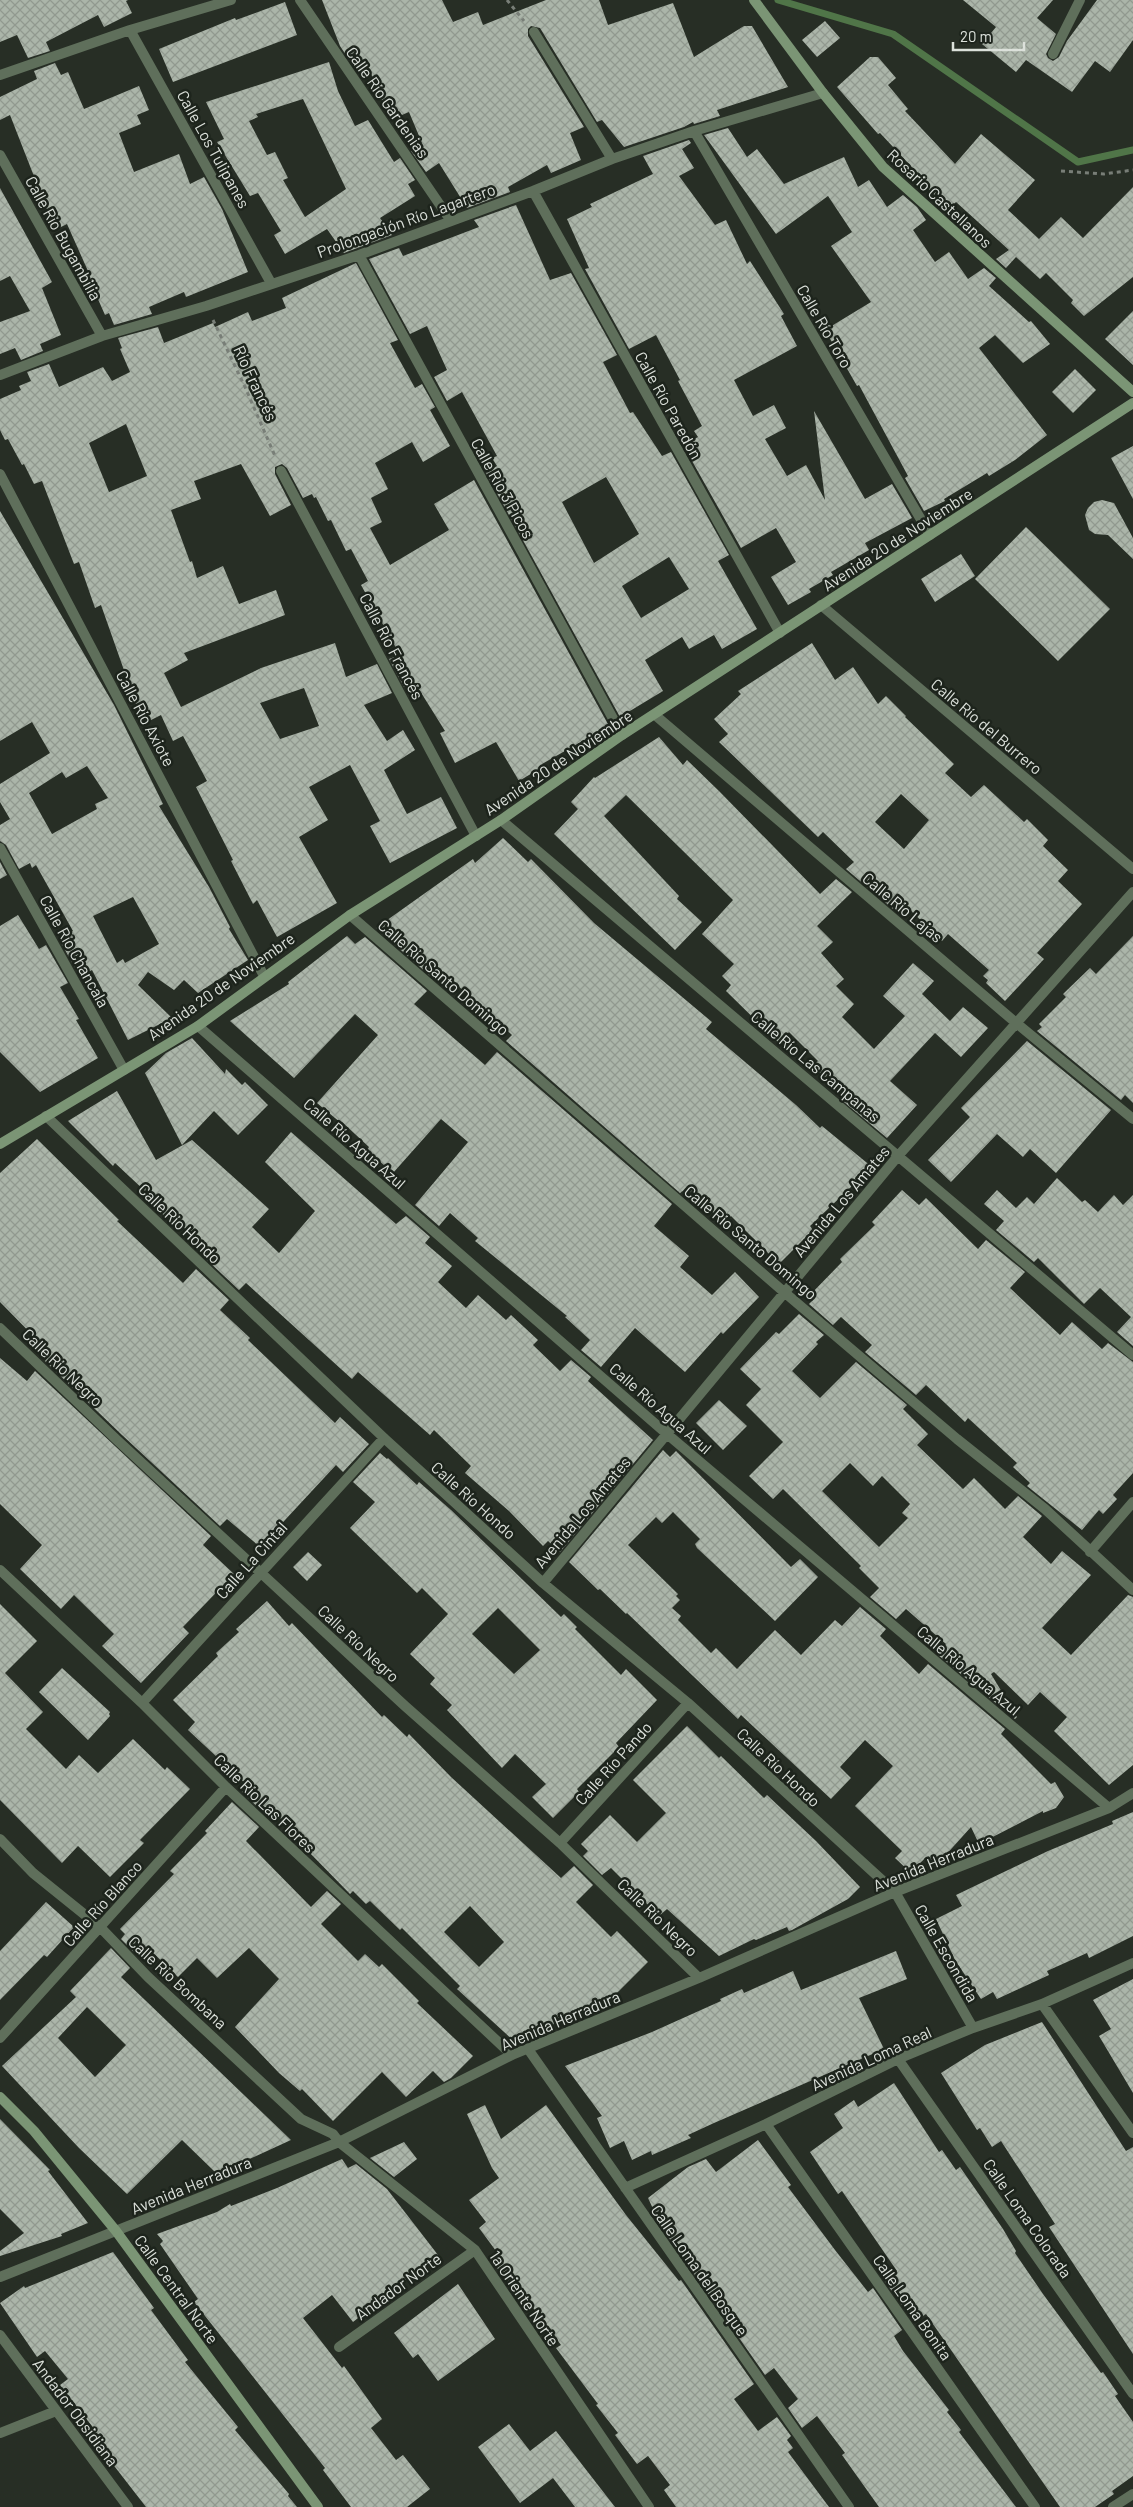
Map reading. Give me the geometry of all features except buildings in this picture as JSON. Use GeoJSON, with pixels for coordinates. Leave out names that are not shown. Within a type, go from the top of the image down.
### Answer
{"type":"FeatureCollection","features":[{"type":"Feature","properties":{"kind":"street"},"geometry":{"type":"LineString","coordinates":[[0,75],[130,30],[231,0]]}},
{"type":"Feature","properties":{"kind":"street","name":"Calle Río Gardenias"},"geometry":{"type":"LineString","coordinates":[[300,0],[451,221]]}},
{"type":"Feature","properties":{"kind":"street","name":"Rosario Castellanos"},"geometry":{"type":"LineString","coordinates":[[754,0],[823,93],[883,167],[1133,392]]}},
{"type":"Feature","properties":{"kind":"street"},"geometry":{"type":"LineString","coordinates":[[1053,54],[1080,0]]}},
{"type":"Feature","properties":{"kind":"street","name":"Calle Los Tulipanes"},"geometry":{"type":"LineString","coordinates":[[130,30],[271,283]]}},
{"type":"Feature","properties":{"kind":"street"},"geometry":{"type":"LineString","coordinates":[[534,32],[612,159]]}},
{"type":"Feature","properties":{"kind":"street","name":"Prolongación Río Lagartero"},"geometry":{"type":"LineString","coordinates":[[0,375],[102,336],[206,306],[359,255],[533,191],[612,159],[694,131],[823,93]]}},
{"type":"Feature","properties":{"kind":"street","name":"Calle Río Toro"},"geometry":{"type":"LineString","coordinates":[[694,131],[930,535]]}},
{"type":"Feature","properties":{"kind":"street","name":"Calle Río Bugambilia"},"geometry":{"type":"LineString","coordinates":[[0,155],[102,336]]}},
{"type":"Feature","properties":{"kind":"street","name":"Calle Río Paredón"},"geometry":{"type":"LineString","coordinates":[[533,191],[780,633]]}},
{"type":"Feature","properties":{"kind":"street","name":"Calle Río 3 Picos"},"geometry":{"type":"LineString","coordinates":[[359,255],[622,735]]}},
{"type":"Feature","properties":{"kind":"street","name":"Avenida 20 de Noviembre"},"geometry":{"type":"LineString","coordinates":[[0,1144],[198,1026],[350,914],[501,820],[622,735],[1133,402]]}},
{"type":"Feature","properties":{"kind":"street","name":"Calle Río Francés"},"geometry":{"type":"LineString","coordinates":[[281,471],[476,836]]}},
{"type":"Feature","properties":{"kind":"street","name":"Calle Río Axiote"},"geometry":{"type":"LineString","coordinates":[[2,480],[264,976]]}},
{"type":"Feature","properties":{"kind":"street","name":"Calle Río del Burrero"},"geometry":{"type":"LineString","coordinates":[[822,605],[1133,869]]}},
{"type":"Feature","properties":{"kind":"street","name":"Calle Río Lajas"},"geometry":{"type":"LineString","coordinates":[[655,715],[1015,1022],[1133,1119]]}},
{"type":"Feature","properties":{"kind":"street","name":"Calle Río Las Campanas"},"geometry":{"type":"LineString","coordinates":[[501,820],[1133,1355]]}},
{"type":"Feature","properties":{"kind":"street","name":"Calle Río Chancala"},"geometry":{"type":"LineString","coordinates":[[0,848],[124,1070]]}},
{"type":"Feature","properties":{"kind":"street","name":"Avenida Los Amates"},"geometry":{"type":"LineString","coordinates":[[543,1582],[898,1156],[1015,1022],[1133,892]]}},
{"type":"Feature","properties":{"kind":"street","name":"Calle Río Santo Domingo"},"geometry":{"type":"LineString","coordinates":[[350,914],[784,1292],[957,1439],[1038,1503],[1133,1590]]}},
{"type":"Feature","properties":{"kind":"street","name":"Calle Río Agua Azul"},"geometry":{"type":"LineString","coordinates":[[198,1026],[667,1434],[1109,1808]]}},
{"type":"Feature","properties":{"kind":"street","name":"Calle Río Hondo"},"geometry":{"type":"LineString","coordinates":[[46,1116],[384,1438],[543,1582],[688,1703],[895,1892]]}},
{"type":"Feature","properties":{"kind":"street","name":"Calle Río Negro"},"geometry":{"type":"LineString","coordinates":[[0,1328],[117,1440],[405,1706],[560,1843],[699,1978]]}},
{"type":"Feature","properties":{"kind":"street","name":"Calle La Cintal"},"geometry":{"type":"LineString","coordinates":[[142,1703],[384,1438]]}},
{"type":"Feature","properties":{"kind":"street"},"geometry":{"type":"LineString","coordinates":[[1090,1552],[1133,1502]]}},
{"type":"Feature","properties":{"kind":"street","name":"Calle Río Las Flores"},"geometry":{"type":"LineString","coordinates":[[0,1570],[142,1703],[226,1787],[512,2055]]}},
{"type":"Feature","properties":{"kind":"street","name":"Calle Río Pando"},"geometry":{"type":"LineString","coordinates":[[560,1843],[688,1703]]}},
{"type":"Feature","properties":{"kind":"street","name":"Calle Río Blanco"},"geometry":{"type":"LineString","coordinates":[[0,2038],[226,1787]]}},
{"type":"Feature","properties":{"kind":"street","name":"Avenida Herradura"},"geometry":{"type":"LineString","coordinates":[[0,2277],[338,2142],[512,2055],[699,1978],[895,1892],[1109,1808],[1133,1794]]}},
{"type":"Feature","properties":{"kind":"street","name":"Calle Río Bombana"},"geometry":{"type":"LineString","coordinates":[[0,1839],[33,1873],[100,1927],[148,1977],[301,2119],[334,2134],[338,2142]]}},
{"type":"Feature","properties":{"kind":"street","name":"Calle Escondida"},"geometry":{"type":"LineString","coordinates":[[895,1892],[973,2028]]}},
{"type":"Feature","properties":{"kind":"street","name":"Avenida Loma Real"},"geometry":{"type":"LineString","coordinates":[[625,2188],[766,2124],[898,2059],[973,2028],[1042,2004],[1133,1963]]}},
{"type":"Feature","properties":{"kind":"street"},"geometry":{"type":"LineString","coordinates":[[1042,2004],[1133,2133]]}},
{"type":"Feature","properties":{"kind":"street","name":"Calle Loma del Bosque"},"geometry":{"type":"LineString","coordinates":[[528,2049],[849,2507]]}},
{"type":"Feature","properties":{"kind":"street","name":"Calle Loma Colorada"},"geometry":{"type":"LineString","coordinates":[[898,2059],[1133,2394]]}},
{"type":"Feature","properties":{"kind":"street","name":"Calle Central Norte"},"geometry":{"type":"LineString","coordinates":[[0,2097],[34,2131],[116,2231],[318,2507]]}},
{"type":"Feature","properties":{"kind":"street","name":"Calle Loma Bonita"},"geometry":{"type":"LineString","coordinates":[[766,2124],[1035,2507]]}},
{"type":"Feature","properties":{"kind":"street","name":"1a Oriente Norte"},"geometry":{"type":"LineString","coordinates":[[338,2142],[475,2250],[648,2507]]}},
{"type":"Feature","properties":{"kind":"street","name":"Andador Norte"},"geometry":{"type":"LineString","coordinates":[[339,2347],[475,2250]]}},
{"type":"Feature","properties":{"kind":"street","name":"Andador Obsidiana"},"geometry":{"type":"LineString","coordinates":[[0,2335],[128,2507]]}},
{"type":"Feature","properties":{"kind":"street"},"geometry":{"type":"LineString","coordinates":[[0,2433],[56,2410]]}},
{"type":"Feature","properties":{"kind":"street"},"geometry":{"type":"LineString","coordinates":[[1113,2507],[1133,2494]]}},
{"type":"Feature","properties":{"kind":"path"},"geometry":{"type":"LineString","coordinates":[[507,0],[534,32]]}},
{"type":"Feature","properties":{"kind":"path"},"geometry":{"type":"LineString","coordinates":[[1060,171],[1104,174],[1133,170]]}},
{"type":"Feature","properties":{"kind":"path","name":"Río Francés"},"geometry":{"type":"LineString","coordinates":[[206,306],[245,387],[281,471]]}},
{"type":"Feature","properties":{"kind":"waterway"},"geometry":{"type":"LineString","coordinates":[[778,0],[893,34],[1078,162],[1133,150]]}}]}
